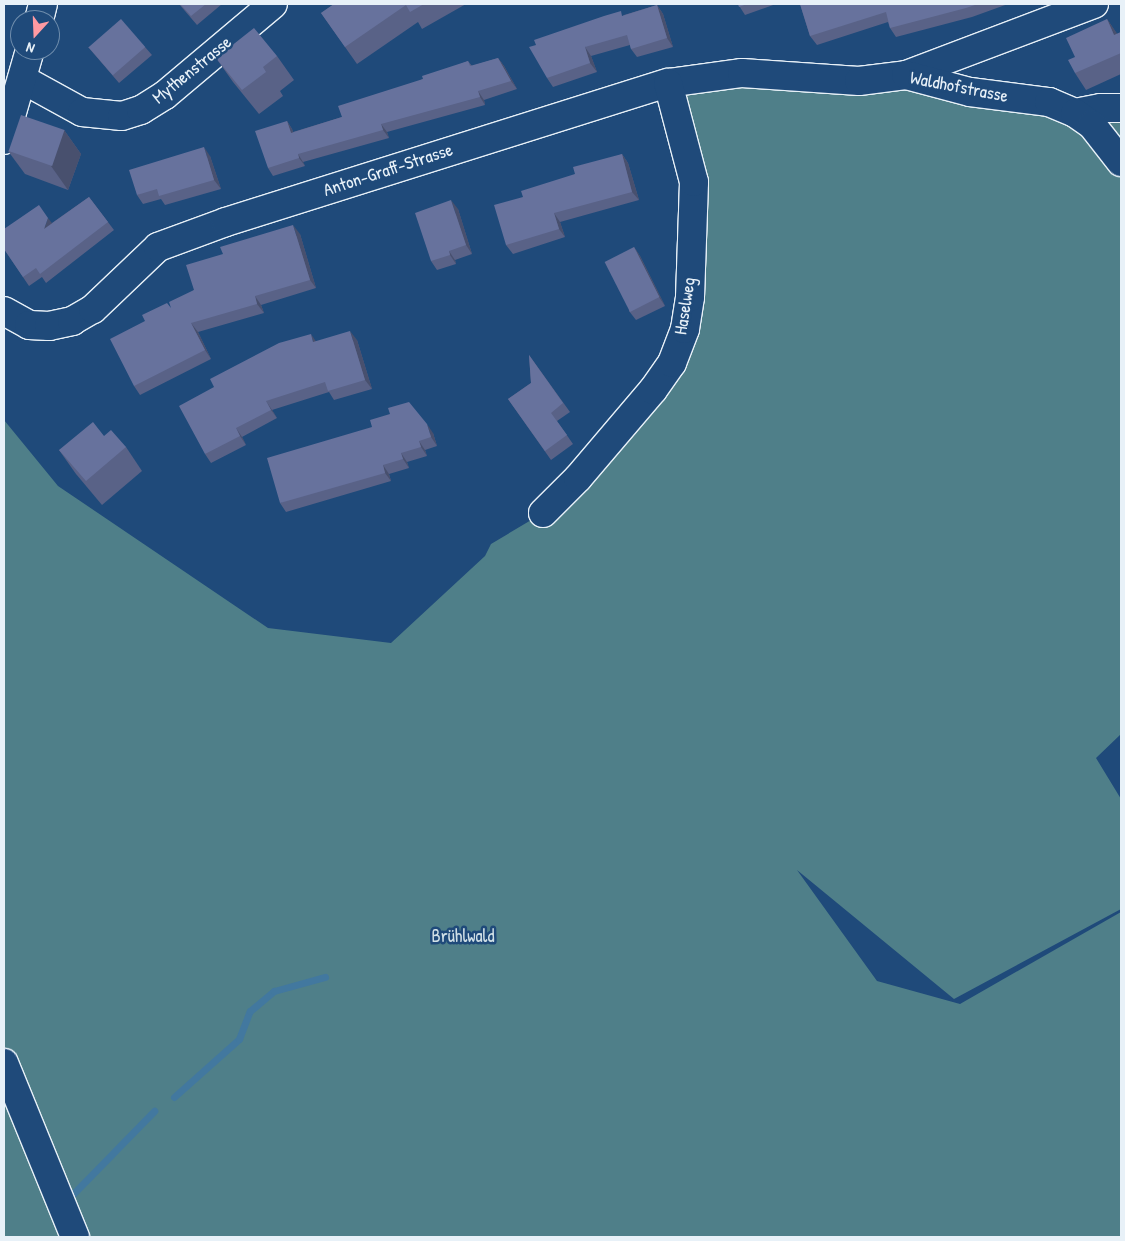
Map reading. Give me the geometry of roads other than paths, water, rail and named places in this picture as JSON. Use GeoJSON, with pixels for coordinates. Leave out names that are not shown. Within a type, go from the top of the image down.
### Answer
{"type":"FeatureCollection","features":[{"type":"Feature","properties":{"kind":"street","name":"Mythenstrasse"},"geometry":{"type":"LineString","coordinates":[[22,79],[82,112],[122,116],[142,110],[165,95],[273,4]]}},
{"type":"Feature","properties":{"kind":"street"},"geometry":{"type":"LineString","coordinates":[[906,75],[1094,4]]}},
{"type":"Feature","properties":{"kind":"street"},"geometry":{"type":"LineString","coordinates":[[4,140],[27,60]]}},
{"type":"Feature","properties":{"kind":"street","name":"Anton-Graff-Strasse"},"geometry":{"type":"LineString","coordinates":[[4,311],[29,325],[50,326],[72,321],[93,309],[158,247],[234,219],[668,83],[742,73],[803,76]]}},
{"type":"Feature","properties":{"kind":"street","name":"Waldhofstrasse"},"geometry":{"type":"LineString","coordinates":[[803,76],[859,81],[906,75],[970,92],[1049,102],[1075,113],[1092,125],[1121,162]]}},
{"type":"Feature","properties":{"kind":"street","name":"Haselweg"},"geometry":{"type":"LineString","coordinates":[[543,513],[578,478],[653,390],[672,363],[685,329],[690,297],[694,182],[668,83]]}},
{"type":"Feature","properties":{"kind":"street"},"geometry":{"type":"LineString","coordinates":[[1075,113],[1101,108],[1121,108]]}},
{"type":"Feature","properties":{"kind":"street"},"geometry":{"type":"LineString","coordinates":[[4,1063],[75,1237]]}},
{"type":"Feature","properties":{"kind":"waterway"},"geometry":{"type":"LineString","coordinates":[[174,1097],[239,1039],[250,1011],[274,991],[325,977]]}},
{"type":"Feature","properties":{"kind":"waterway"},"geometry":{"type":"LineString","coordinates":[[74,1193],[154,1111]]}},
{"type":"Feature","properties":{"kind":"park label","name":"Brühlwald"},"geometry":{"type":"Point","coordinates":[463,936]}}]}
